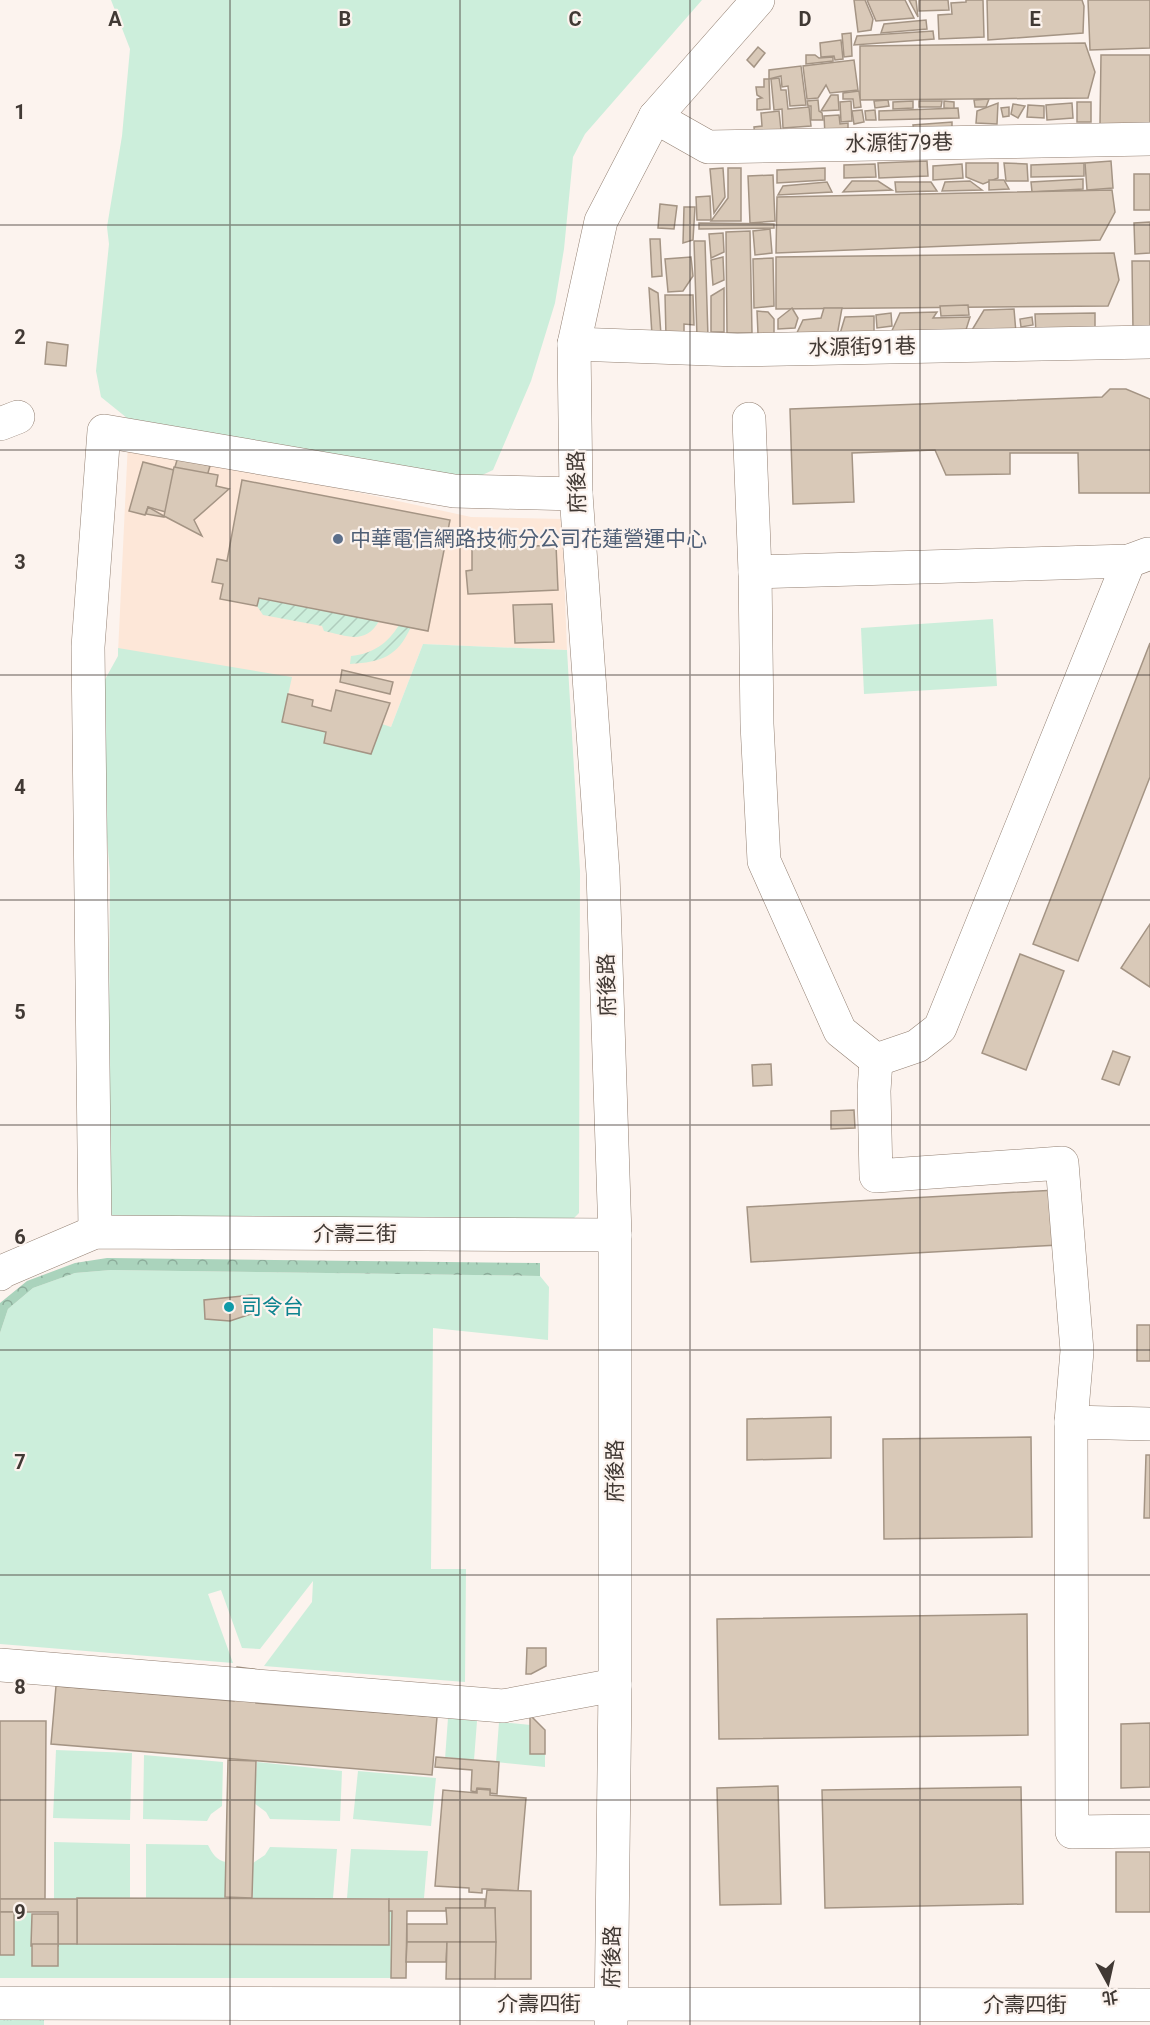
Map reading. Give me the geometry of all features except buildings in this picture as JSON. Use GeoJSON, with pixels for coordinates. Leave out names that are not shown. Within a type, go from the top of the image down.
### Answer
{"type":"FeatureCollection","features":[{"type":"Feature","properties":{"kind":"street","name":"府後路"},"geometry":{"type":"LineString","coordinates":[[611,2015],[615,1684],[615,1235],[603,873],[576,494],[574,344],[601,220],[655,117],[758,0]]}},
{"type":"Feature","properties":{"kind":"street","name":"水源街79巷"},"geometry":{"type":"LineString","coordinates":[[655,117],[708,147],[1150,139]]}},
{"type":"Feature","properties":{"kind":"street","name":"水源街91巷"},"geometry":{"type":"LineString","coordinates":[[574,344],[738,350],[1150,342]]}},
{"type":"Feature","properties":{"kind":"street"},"geometry":{"type":"LineString","coordinates":[[749,419],[755,572],[757,724],[764,861],[840,1032],[876,1060]]}},
{"type":"Feature","properties":{"kind":"street"},"geometry":{"type":"LineString","coordinates":[[0,1274],[95,1232],[88,648],[104,431],[454,491],[576,494]]}},
{"type":"Feature","properties":{"kind":"street"},"geometry":{"type":"LineString","coordinates":[[755,572],[1139,557],[940,1028],[917,1046],[876,1060]]}},
{"type":"Feature","properties":{"kind":"street"},"geometry":{"type":"LineString","coordinates":[[876,1060],[874,1091],[876,1176],[1062,1163],[1077,1351],[1071,1422],[1072,1832],[1150,1831]]}},
{"type":"Feature","properties":{"kind":"street","name":"介壽三街"},"geometry":{"type":"LineString","coordinates":[[95,1232],[615,1235]]}},
{"type":"Feature","properties":{"kind":"street"},"geometry":{"type":"LineString","coordinates":[[1071,1422],[1150,1424]]}},
{"type":"Feature","properties":{"kind":"street"},"geometry":{"type":"LineString","coordinates":[[0,1665],[503,1706],[615,1684]]}},
{"type":"Feature","properties":{"kind":"street","name":"介壽四街"},"geometry":{"type":"LineString","coordinates":[[0,2003],[611,2015],[905,2015],[1150,2005]]}},
{"type":"Feature","properties":{"kind":"shaded area","name":"中華電信網路技術分公司花蓮營運中心"},"geometry":{"type":"Polygon","coordinates":[[[128,442],[471,517],[562,519],[567,650],[423,644],[391,727],[382,725],[371,754],[116,695],[128,442]]]}},
{"type":"Feature","properties":{"kind":"green space"},"geometry":{"type":"Polygon","coordinates":[[[111,0],[702,0],[585,134],[573,157],[564,249],[555,303],[531,381],[493,470],[474,479],[127,418],[101,397],[96,371],[109,244],[107,227],[122,136],[130,49],[111,0]]]}},
{"type":"Feature","properties":{"kind":"green space"},"geometry":{"type":"Polygon","coordinates":[[[259,598],[379,621],[374,629],[362,636],[348,636],[324,631],[322,626],[263,615],[257,606],[259,598]]]}},
{"type":"Feature","properties":{"kind":"green space"},"geometry":{"type":"Polygon","coordinates":[[[993,619],[997,686],[864,694],[861,628],[993,619]]]}},
{"type":"Feature","properties":{"kind":"green space"},"geometry":{"type":"Polygon","coordinates":[[[399,625],[411,627],[394,651],[371,662],[350,664],[351,656],[373,650],[390,637],[399,625]]]}},
{"type":"Feature","properties":{"kind":"green space"},"geometry":{"type":"Polygon","coordinates":[[[423,644],[567,650],[580,871],[579,1213],[568,1224],[118,1228],[108,1213],[110,875],[101,761],[103,683],[118,656],[118,648],[292,677],[282,722],[326,732],[324,743],[371,754],[382,724],[391,727],[423,644]]]}},
{"type":"Feature","properties":{"kind":"green space"},"geometry":{"type":"Polygon","coordinates":[[[107,1258],[540,1263],[540,1276],[111,1270],[75,1273],[33,1288],[8,1309],[0,1333],[0,1303],[27,1281],[75,1263],[107,1258]]]}},
{"type":"Feature","properties":{"kind":"green space"},"geometry":{"type":"Polygon","coordinates":[[[111,1270],[540,1276],[549,1287],[548,1340],[433,1328],[431,1569],[466,1569],[465,1682],[264,1666],[312,1602],[313,1581],[260,1649],[242,1648],[221,1590],[208,1594],[233,1663],[0,1644],[0,1333],[8,1309],[33,1288],[75,1273],[111,1270]]]}},
{"type":"Feature","properties":{"kind":"green space"},"geometry":{"type":"Polygon","coordinates":[[[448,1718],[477,1721],[474,1760],[446,1757],[445,1759],[448,1718]]]}},
{"type":"Feature","properties":{"kind":"green space"},"geometry":{"type":"Polygon","coordinates":[[[499,1722],[531,1725],[530,1754],[545,1754],[545,1767],[496,1762],[499,1722]]]}},
{"type":"Feature","properties":{"kind":"green space"},"geometry":{"type":"Polygon","coordinates":[[[56,1750],[132,1753],[130,1820],[53,1818],[56,1750]]]}},
{"type":"Feature","properties":{"kind":"green space"},"geometry":{"type":"Polygon","coordinates":[[[144,1755],[223,1762],[222,1806],[211,1814],[207,1821],[143,1819],[144,1755]]]}},
{"type":"Feature","properties":{"kind":"green space"},"geometry":{"type":"Polygon","coordinates":[[[257,1762],[342,1771],[340,1821],[270,1819],[266,1812],[254,1803],[257,1762]]]}},
{"type":"Feature","properties":{"kind":"green space"},"geometry":{"type":"Polygon","coordinates":[[[358,1771],[436,1778],[431,1826],[353,1819],[358,1771]]]}},
{"type":"Feature","properties":{"kind":"green space"},"geometry":{"type":"Polygon","coordinates":[[[54,1842],[130,1844],[130,1898],[54,1899],[54,1842]]]}},
{"type":"Feature","properties":{"kind":"green space"},"geometry":{"type":"Polygon","coordinates":[[[146,1844],[208,1845],[217,1858],[226,1862],[225,1898],[146,1898],[146,1844]]]}},
{"type":"Feature","properties":{"kind":"green space"},"geometry":{"type":"Polygon","coordinates":[[[270,1847],[337,1849],[333,1898],[253,1898],[253,1863],[265,1855],[270,1847]]]}},
{"type":"Feature","properties":{"kind":"green space"},"geometry":{"type":"Polygon","coordinates":[[[351,1849],[428,1851],[424,1898],[347,1898],[351,1849]]]}},
{"type":"Feature","properties":{"kind":"green space"},"geometry":{"type":"Polygon","coordinates":[[[388,1911],[392,1911],[391,1978],[0,1978],[0,1955],[14,1955],[14,1912],[31,1912],[32,1966],[58,1966],[58,1944],[388,1945],[388,1911]]]}},
{"type":"Feature","properties":{"kind":"green space"},"geometry":{"type":"Polygon","coordinates":[[[44,2016],[44,2025],[0,2025],[0,2017],[44,2016]]]}},
{"type":"Feature","properties":{"kind":"place","name":"中華電信網路技術分公司花蓮營運中心"},"geometry":{"type":"Point","coordinates":[338,539]}},
{"type":"Feature","properties":{"kind":"place","name":"司令台"},"geometry":{"type":"Point","coordinates":[229,1307]}}]}
